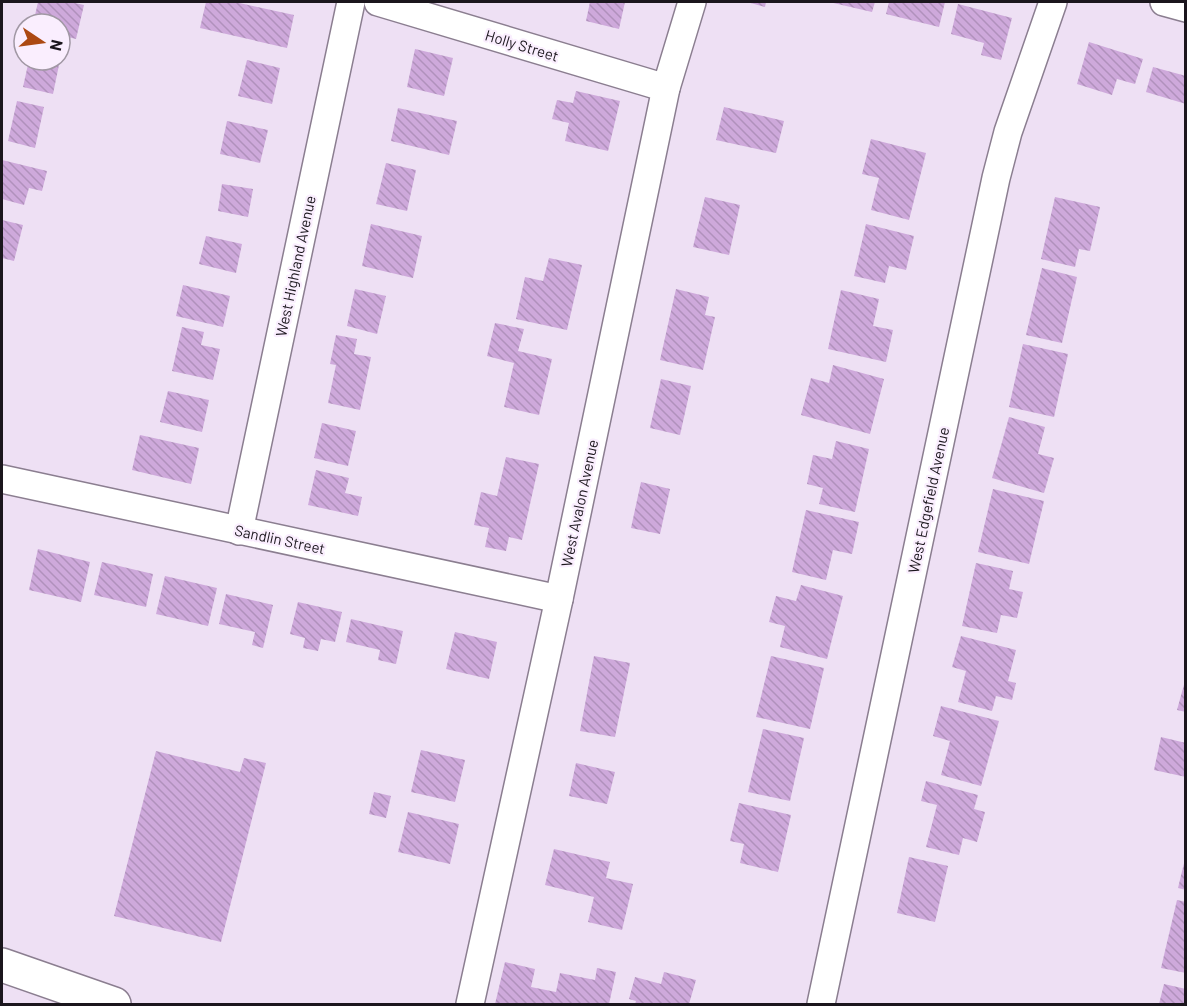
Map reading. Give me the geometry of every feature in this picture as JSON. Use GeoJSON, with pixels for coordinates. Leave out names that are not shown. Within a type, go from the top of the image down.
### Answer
{"type":"FeatureCollection","features":[{"type":"Feature","properties":{"kind":"street","name":"West Highland Avenue"},"geometry":{"type":"LineString","coordinates":[[239,531],[351,2]]}},
{"type":"Feature","properties":{"kind":"street","name":"Holly Street"},"geometry":{"type":"LineString","coordinates":[[378,2],[666,88]]}},
{"type":"Feature","properties":{"kind":"street","name":"West Avalon Avenue"},"geometry":{"type":"LineString","coordinates":[[470,1005],[559,599],[666,88],[692,2]]}},
{"type":"Feature","properties":{"kind":"street","name":"West Edgefield Avenue"},"geometry":{"type":"LineString","coordinates":[[821,1005],[999,162],[1053,2]]}},
{"type":"Feature","properties":{"kind":"street"},"geometry":{"type":"LineString","coordinates":[[1164,2],[1185,8]]}},
{"type":"Feature","properties":{"kind":"street","name":"Sandlin Street"},"geometry":{"type":"LineString","coordinates":[[2,479],[559,599]]}},
{"type":"Feature","properties":{"kind":"street"},"geometry":{"type":"LineString","coordinates":[[2,965],[99,1002]]}},
{"type":"Feature","properties":{"kind":"building"},"geometry":{"type":"Polygon","coordinates":[[[38,2],[70,2],[84,5],[76,39],[72,38],[72,12],[36,12],[38,2]]]}},
{"type":"Feature","properties":{"kind":"building"},"geometry":{"type":"Polygon","coordinates":[[[206,2],[235,2],[294,15],[287,48],[200,28],[206,2]]]}},
{"type":"Feature","properties":{"kind":"building"},"geometry":{"type":"Polygon","coordinates":[[[590,2],[625,2],[619,29],[586,21],[590,2]]]}},
{"type":"Feature","properties":{"kind":"building"},"geometry":{"type":"Polygon","coordinates":[[[747,2],[766,2],[765,7],[747,2]]]}},
{"type":"Feature","properties":{"kind":"building"},"geometry":{"type":"Polygon","coordinates":[[[829,2],[875,2],[872,12],[829,2]]]}},
{"type":"Feature","properties":{"kind":"building"},"geometry":{"type":"Polygon","coordinates":[[[889,2],[945,2],[939,27],[886,14],[889,2]]]}},
{"type":"Feature","properties":{"kind":"building"},"geometry":{"type":"Polygon","coordinates":[[[958,4],[1012,18],[1001,60],[981,55],[984,43],[951,34],[958,4]]]}},
{"type":"Feature","properties":{"kind":"building"},"geometry":{"type":"Polygon","coordinates":[[[1089,42],[1143,59],[1135,84],[1117,79],[1112,95],[1077,84],[1089,42]]]}},
{"type":"Feature","properties":{"kind":"building"},"geometry":{"type":"Polygon","coordinates":[[[415,49],[453,58],[444,96],[407,87],[415,49]]]}},
{"type":"Feature","properties":{"kind":"building"},"geometry":{"type":"Polygon","coordinates":[[[247,60],[280,68],[272,104],[238,96],[247,60]]]}},
{"type":"Feature","properties":{"kind":"building"},"geometry":{"type":"Polygon","coordinates":[[[1153,67],[1186,76],[1186,104],[1146,92],[1153,67]]]}},
{"type":"Feature","properties":{"kind":"building"},"geometry":{"type":"Polygon","coordinates":[[[26,72],[58,72],[53,94],[23,87],[26,72]]]}},
{"type":"Feature","properties":{"kind":"building"},"geometry":{"type":"Polygon","coordinates":[[[576,91],[620,101],[608,151],[565,141],[569,123],[552,119],[557,100],[573,103],[576,91]]]}},
{"type":"Feature","properties":{"kind":"building"},"geometry":{"type":"Polygon","coordinates":[[[17,101],[44,107],[35,148],[8,141],[17,101]]]}},
{"type":"Feature","properties":{"kind":"building"},"geometry":{"type":"Polygon","coordinates":[[[724,107],[784,121],[776,153],[716,140],[724,107]]]}},
{"type":"Feature","properties":{"kind":"building"},"geometry":{"type":"Polygon","coordinates":[[[398,108],[457,121],[449,155],[391,141],[398,108]]]}},
{"type":"Feature","properties":{"kind":"building"},"geometry":{"type":"Polygon","coordinates":[[[227,121],[268,130],[260,163],[220,154],[227,121]]]}},
{"type":"Feature","properties":{"kind":"building"},"geometry":{"type":"Polygon","coordinates":[[[871,139],[926,153],[909,220],[871,210],[879,178],[862,174],[871,139]]]}},
{"type":"Feature","properties":{"kind":"building"},"geometry":{"type":"Polygon","coordinates":[[[2,160],[47,171],[42,191],[29,188],[24,205],[2,199],[2,160]]]}},
{"type":"Feature","properties":{"kind":"building"},"geometry":{"type":"Polygon","coordinates":[[[386,163],[416,170],[407,211],[376,204],[386,163]]]}},
{"type":"Feature","properties":{"kind":"building"},"geometry":{"type":"Polygon","coordinates":[[[222,184],[253,189],[248,217],[218,211],[222,184]]]}},
{"type":"Feature","properties":{"kind":"building"},"geometry":{"type":"Polygon","coordinates":[[[705,197],[740,205],[729,255],[693,247],[705,197]]]}},
{"type":"Feature","properties":{"kind":"building"},"geometry":{"type":"Polygon","coordinates":[[[1055,197],[1100,207],[1090,251],[1079,249],[1075,267],[1041,259],[1055,197]]]}},
{"type":"Feature","properties":{"kind":"building"},"geometry":{"type":"Polygon","coordinates":[[[2,220],[23,225],[14,261],[2,258],[2,220]]]}},
{"type":"Feature","properties":{"kind":"building"},"geometry":{"type":"Polygon","coordinates":[[[371,224],[422,236],[413,278],[362,266],[371,224]]]}},
{"type":"Feature","properties":{"kind":"building"},"geometry":{"type":"Polygon","coordinates":[[[866,224],[914,236],[906,270],[889,266],[885,283],[854,276],[866,224]]]}},
{"type":"Feature","properties":{"kind":"building"},"geometry":{"type":"Polygon","coordinates":[[[206,236],[242,244],[236,273],[199,264],[206,236]]]}},
{"type":"Feature","properties":{"kind":"building"},"geometry":{"type":"Polygon","coordinates":[[[549,258],[582,265],[567,330],[516,319],[525,277],[543,281],[549,258]]]}},
{"type":"Feature","properties":{"kind":"building"},"geometry":{"type":"Polygon","coordinates":[[[1042,268],[1077,277],[1062,343],[1026,335],[1042,268]]]}},
{"type":"Feature","properties":{"kind":"building"},"geometry":{"type":"Polygon","coordinates":[[[183,285],[230,296],[223,327],[176,316],[183,285]]]}},
{"type":"Feature","properties":{"kind":"building"},"geometry":{"type":"Polygon","coordinates":[[[355,289],[386,296],[377,334],[347,326],[355,289]]]}},
{"type":"Feature","properties":{"kind":"building"},"geometry":{"type":"Polygon","coordinates":[[[676,289],[709,297],[705,315],[715,317],[703,370],[660,360],[676,289]]]}},
{"type":"Feature","properties":{"kind":"building"},"geometry":{"type":"Polygon","coordinates":[[[841,290],[879,299],[873,326],[893,330],[886,362],[828,349],[841,290]]]}},
{"type":"Feature","properties":{"kind":"building"},"geometry":{"type":"Polygon","coordinates":[[[495,323],[524,329],[518,351],[552,359],[539,415],[504,407],[514,363],[487,356],[495,323]]]}},
{"type":"Feature","properties":{"kind":"building"},"geometry":{"type":"Polygon","coordinates":[[[182,327],[204,332],[201,345],[220,349],[213,380],[172,371],[182,327]]]}},
{"type":"Feature","properties":{"kind":"building"},"geometry":{"type":"Polygon","coordinates":[[[336,335],[357,339],[354,354],[371,357],[360,410],[328,403],[336,365],[330,364],[336,335]]]}},
{"type":"Feature","properties":{"kind":"building"},"geometry":{"type":"Polygon","coordinates":[[[1023,344],[1068,354],[1054,417],[1009,407],[1023,344]]]}},
{"type":"Feature","properties":{"kind":"building"},"geometry":{"type":"Polygon","coordinates":[[[833,365],[884,379],[870,434],[801,415],[811,378],[829,383],[833,365]]]}},
{"type":"Feature","properties":{"kind":"building"},"geometry":{"type":"Polygon","coordinates":[[[661,379],[691,386],[680,435],[650,428],[661,379]]]}},
{"type":"Feature","properties":{"kind":"building"},"geometry":{"type":"Polygon","coordinates":[[[168,391],[209,400],[202,432],[160,422],[168,391]]]}},
{"type":"Feature","properties":{"kind":"building"},"geometry":{"type":"Polygon","coordinates":[[[1009,417],[1045,427],[1038,454],[1054,458],[1044,493],[992,478],[1009,417]]]}},
{"type":"Feature","properties":{"kind":"building"},"geometry":{"type":"Polygon","coordinates":[[[322,423],[356,431],[348,466],[314,458],[322,423]]]}},
{"type":"Feature","properties":{"kind":"building"},"geometry":{"type":"Polygon","coordinates":[[[140,435],[199,448],[191,484],[132,470],[140,435]]]}},
{"type":"Feature","properties":{"kind":"building"},"geometry":{"type":"Polygon","coordinates":[[[836,441],[869,449],[855,512],[819,504],[823,488],[807,484],[813,455],[832,459],[836,441]]]}},
{"type":"Feature","properties":{"kind":"building"},"geometry":{"type":"Polygon","coordinates":[[[506,457],[539,464],[522,540],[509,537],[506,551],[485,547],[489,528],[474,525],[481,492],[497,496],[506,457]]]}},
{"type":"Feature","properties":{"kind":"building"},"geometry":{"type":"Polygon","coordinates":[[[316,470],[349,478],[345,493],[362,497],[358,516],[308,505],[316,470]]]}},
{"type":"Feature","properties":{"kind":"building"},"geometry":{"type":"Polygon","coordinates":[[[641,482],[670,489],[660,534],[631,528],[641,482]]]}},
{"type":"Feature","properties":{"kind":"building"},"geometry":{"type":"Polygon","coordinates":[[[993,489],[1044,501],[1029,564],[978,552],[993,489]]]}},
{"type":"Feature","properties":{"kind":"building"},"geometry":{"type":"Polygon","coordinates":[[[806,510],[859,522],[852,554],[833,550],[826,580],[792,572],[806,510]]]}},
{"type":"Feature","properties":{"kind":"building"},"geometry":{"type":"Polygon","coordinates":[[[38,549],[90,562],[81,602],[29,590],[38,549]]]}},
{"type":"Feature","properties":{"kind":"building"},"geometry":{"type":"Polygon","coordinates":[[[102,562],[153,574],[146,607],[94,595],[102,562]]]}},
{"type":"Feature","properties":{"kind":"building"},"geometry":{"type":"Polygon","coordinates":[[[976,563],[1013,571],[1009,589],[1023,592],[1017,618],[1001,615],[997,633],[962,626],[976,563]]]}},
{"type":"Feature","properties":{"kind":"building"},"geometry":{"type":"Polygon","coordinates":[[[165,576],[217,588],[208,626],[156,614],[165,576]]]}},
{"type":"Feature","properties":{"kind":"building"},"geometry":{"type":"Polygon","coordinates":[[[801,585],[843,596],[827,659],[780,647],[785,626],[769,622],[776,596],[796,601],[801,585]]]}},
{"type":"Feature","properties":{"kind":"building"},"geometry":{"type":"Polygon","coordinates":[[[226,594],[273,605],[263,648],[252,645],[255,632],[219,624],[226,594]]]}},
{"type":"Feature","properties":{"kind":"building"},"geometry":{"type":"Polygon","coordinates":[[[298,602],[342,612],[335,642],[321,639],[318,651],[303,648],[305,638],[290,634],[298,602]]]}},
{"type":"Feature","properties":{"kind":"building"},"geometry":{"type":"Polygon","coordinates":[[[351,619],[403,631],[396,664],[378,660],[380,650],[346,642],[351,619]]]}},
{"type":"Feature","properties":{"kind":"building"},"geometry":{"type":"Polygon","coordinates":[[[455,632],[497,642],[489,679],[446,669],[455,632]]]}},
{"type":"Feature","properties":{"kind":"building"},"geometry":{"type":"Polygon","coordinates":[[[961,636],[1016,650],[1008,681],[1016,683],[1012,700],[996,696],[992,711],[958,702],[966,671],[952,667],[961,636]]]}},
{"type":"Feature","properties":{"kind":"building"},"geometry":{"type":"Polygon","coordinates":[[[594,656],[630,663],[615,737],[580,731],[594,656]]]}},
{"type":"Feature","properties":{"kind":"building"},"geometry":{"type":"Polygon","coordinates":[[[771,656],[824,668],[810,729],[756,717],[771,656]]]}},
{"type":"Feature","properties":{"kind":"building"},"geometry":{"type":"Polygon","coordinates":[[[1186,682],[1186,712],[1177,710],[1186,682]]]}},
{"type":"Feature","properties":{"kind":"building"},"geometry":{"type":"Polygon","coordinates":[[[941,706],[999,721],[981,786],[941,775],[950,741],[933,736],[941,706]]]}},
{"type":"Feature","properties":{"kind":"building"},"geometry":{"type":"Polygon","coordinates":[[[763,729],[804,738],[790,801],[748,792],[763,729]]]}},
{"type":"Feature","properties":{"kind":"building"},"geometry":{"type":"Polygon","coordinates":[[[1161,737],[1186,743],[1186,777],[1154,770],[1161,737]]]}},
{"type":"Feature","properties":{"kind":"building"},"geometry":{"type":"Polygon","coordinates":[[[421,750],[465,760],[455,802],[411,792],[421,750]]]}},
{"type":"Feature","properties":{"kind":"building"},"geometry":{"type":"Polygon","coordinates":[[[156,751],[240,772],[244,758],[266,763],[221,942],[114,916],[156,751]]]}},
{"type":"Feature","properties":{"kind":"building"},"geometry":{"type":"Polygon","coordinates":[[[576,763],[615,772],[607,804],[569,796],[576,763]]]}},
{"type":"Feature","properties":{"kind":"building"},"geometry":{"type":"Polygon","coordinates":[[[926,781],[978,795],[974,809],[985,812],[977,842],[963,838],[959,855],[926,847],[937,805],[921,801],[926,781]]]}},
{"type":"Feature","properties":{"kind":"building"},"geometry":{"type":"Polygon","coordinates":[[[374,792],[391,796],[386,818],[369,814],[374,792]]]}},
{"type":"Feature","properties":{"kind":"building"},"geometry":{"type":"Polygon","coordinates":[[[739,803],[791,815],[778,872],[740,863],[744,844],[730,841],[739,803]]]}},
{"type":"Feature","properties":{"kind":"building"},"geometry":{"type":"Polygon","coordinates":[[[408,812],[459,824],[450,864],[398,852],[408,812]]]}},
{"type":"Feature","properties":{"kind":"building"},"geometry":{"type":"Polygon","coordinates":[[[554,849],[610,862],[606,878],[633,884],[622,930],[588,922],[594,897],[545,885],[554,849]]]}},
{"type":"Feature","properties":{"kind":"building"},"geometry":{"type":"Polygon","coordinates":[[[909,857],[948,866],[935,922],[897,913],[909,857]]]}},
{"type":"Feature","properties":{"kind":"building"},"geometry":{"type":"Polygon","coordinates":[[[1186,859],[1186,890],[1178,888],[1186,859]]]}},
{"type":"Feature","properties":{"kind":"building"},"geometry":{"type":"Polygon","coordinates":[[[1177,900],[1186,902],[1186,973],[1161,968],[1177,900]]]}},
{"type":"Feature","properties":{"kind":"building"},"geometry":{"type":"Polygon","coordinates":[[[505,962],[535,969],[531,987],[556,992],[560,973],[595,980],[597,968],[616,972],[609,1004],[495,1004],[505,962]]]}},
{"type":"Feature","properties":{"kind":"building"},"geometry":{"type":"Polygon","coordinates":[[[664,972],[696,980],[689,1004],[635,1004],[636,1001],[629,999],[635,977],[661,984],[664,972]]]}},
{"type":"Feature","properties":{"kind":"building"},"geometry":{"type":"Polygon","coordinates":[[[1164,984],[1186,989],[1186,1004],[1159,1004],[1164,984]]]}}]}
